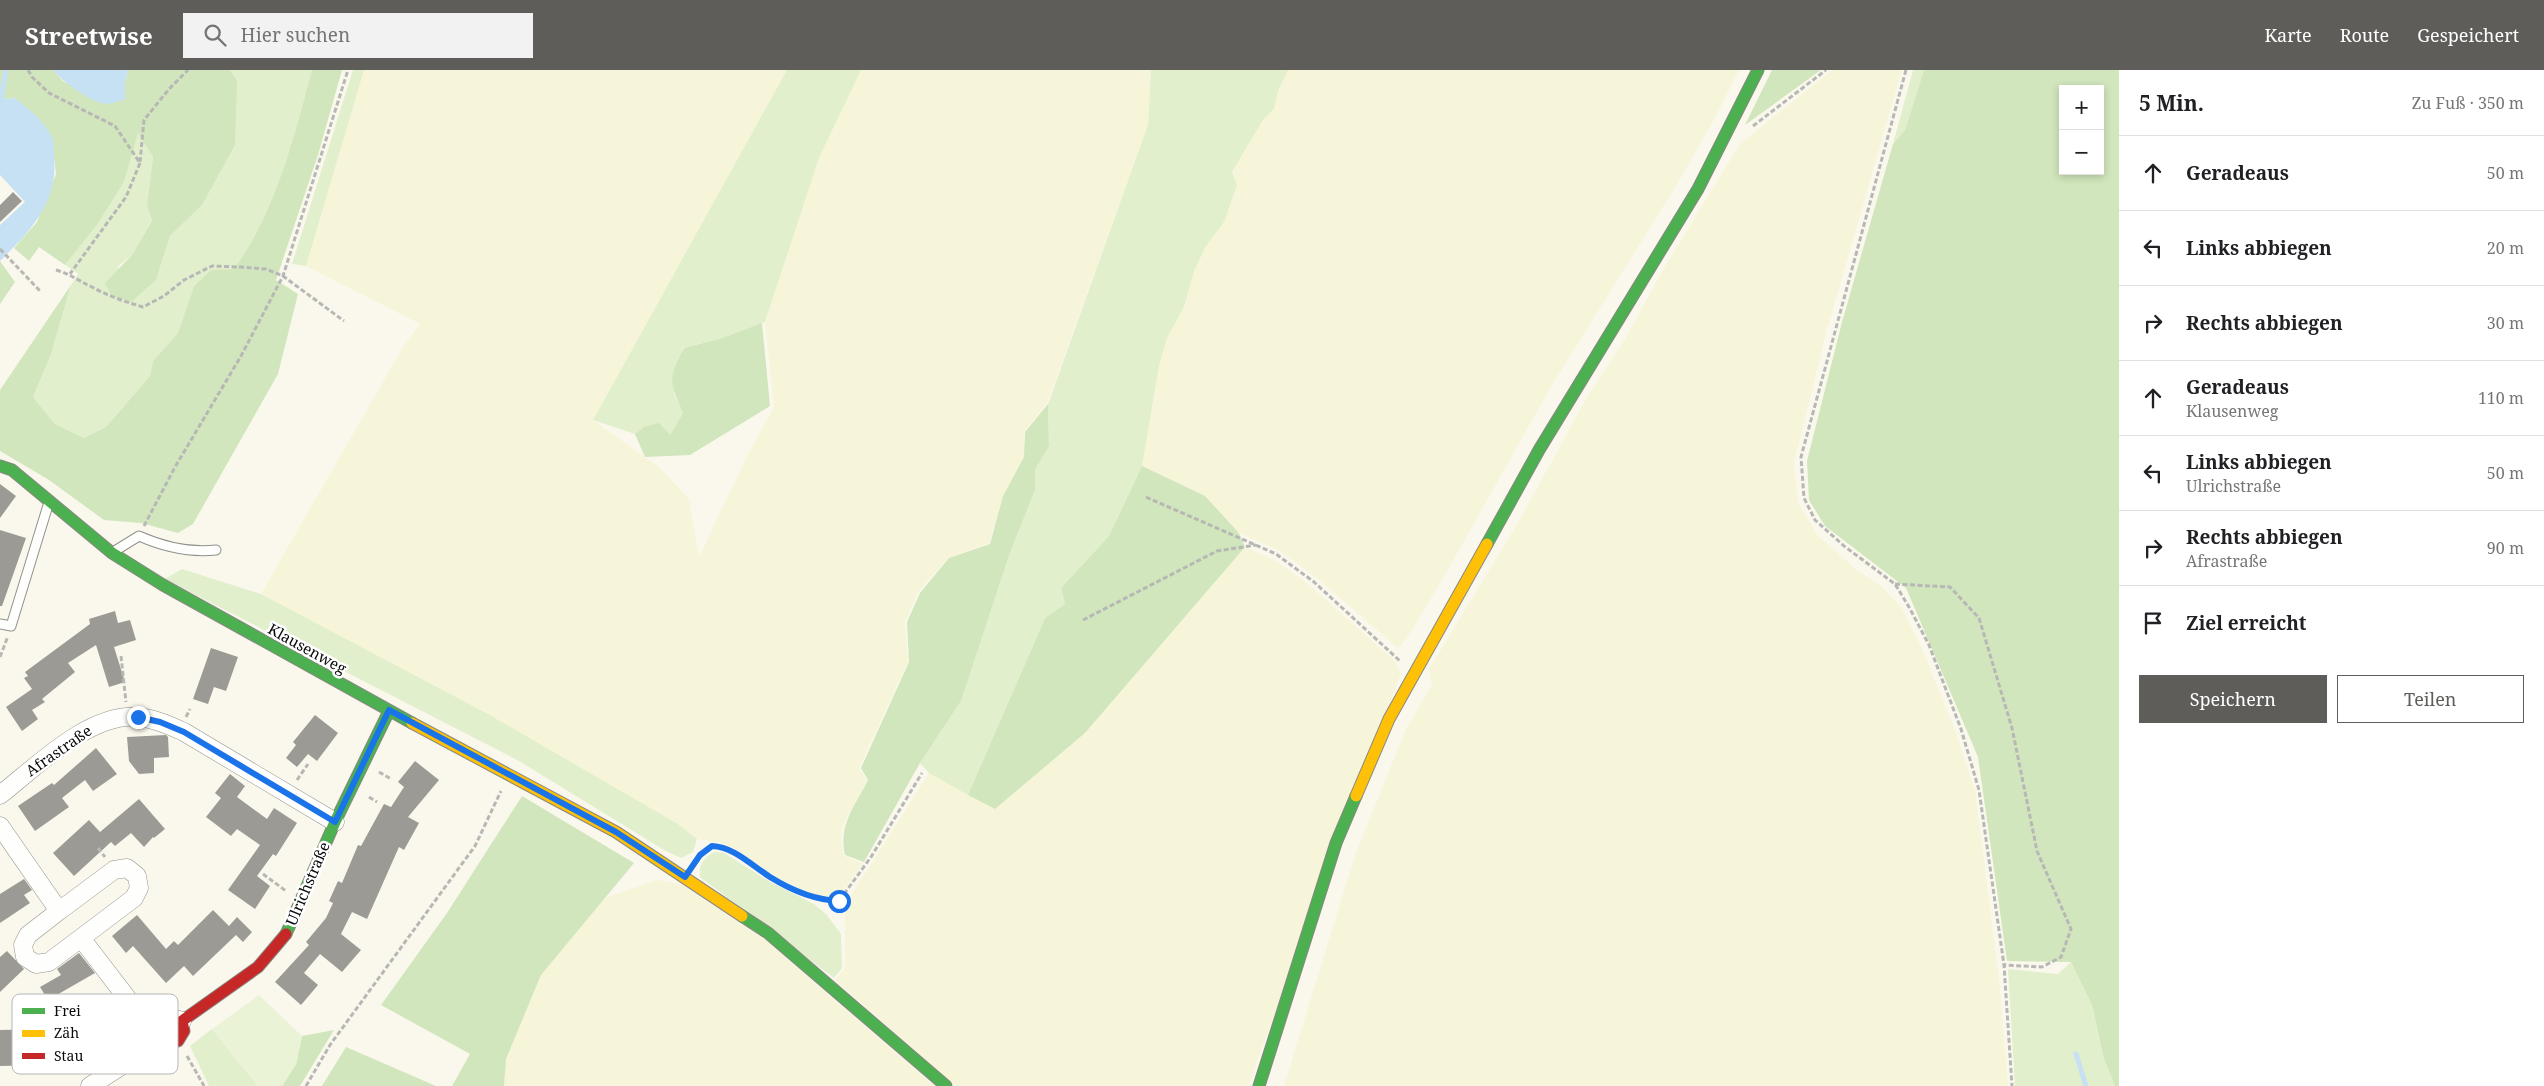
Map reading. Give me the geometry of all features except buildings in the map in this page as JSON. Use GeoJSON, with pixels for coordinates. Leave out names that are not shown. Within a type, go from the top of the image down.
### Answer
{"type":"FeatureCollection","features":[{"type":"Feature","properties":{"kind":"street"},"geometry":{"type":"LineString","coordinates":[[1259,1086],[1336,843],[1389,719],[1539,450],[1698,189],[1758,70]]}},
{"type":"Feature","properties":{"kind":"street","name":"Klausenweg"},"geometry":{"type":"LineString","coordinates":[[0,466],[12,470],[50,499],[112,552],[216,616],[616,832],[685,877],[768,933],[882,1028],[946,1086]]}},
{"type":"Feature","properties":{"kind":"street","name":"Ulrichstraße"},"geometry":{"type":"LineString","coordinates":[[182,1021],[230,985],[258,967],[277,947],[290,928],[335,822],[389,710]]}},
{"type":"Feature","properties":{"kind":"street","name":"Afrastraße"},"geometry":{"type":"LineString","coordinates":[[0,795],[88,728],[115,718],[138,717],[160,722],[184,732],[335,822]]}},
{"type":"Feature","properties":{"kind":"street"},"geometry":{"type":"LineString","coordinates":[[0,803],[0,811]]}},
{"type":"Feature","properties":{"kind":"street"},"geometry":{"type":"LineString","coordinates":[[0,826],[59,911]]}},
{"type":"Feature","properties":{"kind":"street"},"geometry":{"type":"LineString","coordinates":[[127,868],[137,876],[139,888],[134,898],[49,962],[36,964],[25,957],[23,945],[28,935],[59,911],[114,870],[127,868]]}},
{"type":"Feature","properties":{"kind":"street"},"geometry":{"type":"LineString","coordinates":[[81,938],[123,994]]}},
{"type":"Feature","properties":{"kind":"street"},"geometry":{"type":"LineString","coordinates":[[178,1020],[182,1021],[184,1031],[178,1041]]}},
{"type":"Feature","properties":{"kind":"street"},"geometry":{"type":"LineString","coordinates":[[90,1086],[109,1074]]}},
{"type":"Feature","properties":{"kind":"lane"},"geometry":{"type":"LineString","coordinates":[[0,624],[11,626],[50,499]]}},
{"type":"Feature","properties":{"kind":"lane"},"geometry":{"type":"LineString","coordinates":[[112,552],[139,536],[162,546],[196,552],[216,550]]}},
{"type":"Feature","properties":{"kind":"path"},"geometry":{"type":"LineString","coordinates":[[28,70],[32,77],[49,93],[115,126],[140,163]]}},
{"type":"Feature","properties":{"kind":"path"},"geometry":{"type":"LineString","coordinates":[[70,274],[126,197],[140,163],[144,120],[169,89],[188,70]]}},
{"type":"Feature","properties":{"kind":"path"},"geometry":{"type":"LineString","coordinates":[[139,536],[175,467],[241,356],[283,276],[348,70]]}},
{"type":"Feature","properties":{"kind":"path"},"geometry":{"type":"LineString","coordinates":[[1729,129],[1750,128],[1826,70]]}},
{"type":"Feature","properties":{"kind":"path"},"geometry":{"type":"LineString","coordinates":[[1906,70],[1801,457],[1804,498],[1815,520],[1844,546],[1895,584],[1929,645],[1961,728],[1979,790],[2004,965],[2012,1086]]}},
{"type":"Feature","properties":{"kind":"path"},"geometry":{"type":"LineString","coordinates":[[0,249],[41,292]]}},
{"type":"Feature","properties":{"kind":"path"},"geometry":{"type":"LineString","coordinates":[[56,270],[70,274],[92,288],[123,302],[143,307],[164,296],[184,280],[212,266],[266,270],[283,276],[344,321]]}},
{"type":"Feature","properties":{"kind":"path"},"geometry":{"type":"LineString","coordinates":[[1146,497],[1257,544],[1276,554],[1314,582],[1401,661]]}},
{"type":"Feature","properties":{"kind":"path"},"geometry":{"type":"LineString","coordinates":[[1083,620],[1217,551],[1257,544]]}},
{"type":"Feature","properties":{"kind":"path"},"geometry":{"type":"LineString","coordinates":[[1895,584],[1950,588],[1979,618],[2012,728],[2037,851],[2071,929],[2061,957],[2042,967],[2004,965]]}},
{"type":"Feature","properties":{"kind":"path"},"geometry":{"type":"LineString","coordinates":[[0,657],[11,626]]}},
{"type":"Feature","properties":{"kind":"path"},"geometry":{"type":"LineString","coordinates":[[121,656],[126,697],[125,717]]}},
{"type":"Feature","properties":{"kind":"path"},"geometry":{"type":"LineString","coordinates":[[685,877],[700,855],[712,846],[723,846],[771,878],[817,900],[839,901],[871,857],[922,773]]}},
{"type":"Feature","properties":{"kind":"path"},"geometry":{"type":"LineString","coordinates":[[306,1086],[330,1045],[475,846],[500,794],[506,774]]}},
{"type":"Feature","properties":{"kind":"path"},"geometry":{"type":"LineString","coordinates":[[178,1041],[204,1086]]}},
{"type":"Feature","properties":{"kind":"green space"},"geometry":{"type":"Polygon","coordinates":[[[0,70],[53,70],[63,81],[106,104],[125,99],[125,82],[128,70],[230,70],[237,80],[235,145],[202,205],[170,236],[156,280],[131,302],[111,295],[105,283],[132,255],[152,220],[147,205],[153,157],[138,133],[124,182],[97,225],[65,265],[39,247],[29,261],[14,248],[37,222],[56,174],[52,138],[35,115],[15,98],[0,99],[0,70]]]}},
{"type":"Feature","properties":{"kind":"green space"},"geometry":{"type":"Polygon","coordinates":[[[230,70],[312,70],[282,174],[272,200],[261,225],[234,270],[211,270],[194,286],[178,333],[153,361],[150,376],[106,427],[84,438],[55,424],[33,397],[51,354],[71,285],[78,274],[65,265],[97,225],[124,182],[138,132],[153,157],[147,205],[152,219],[132,255],[117,267],[156,280],[170,236],[202,205],[237,80],[230,70]]]}},
{"type":"Feature","properties":{"kind":"green space"},"geometry":{"type":"Polygon","coordinates":[[[312,70],[342,70],[318,155],[276,280],[298,294],[278,374],[193,524],[178,533],[141,523],[104,520],[49,480],[0,451],[0,390],[71,285],[51,354],[33,397],[55,424],[84,438],[106,427],[150,376],[153,361],[178,333],[194,286],[211,270],[234,269],[248,247],[261,224],[282,174],[312,70]]]}},
{"type":"Feature","properties":{"kind":"green space"},"geometry":{"type":"Polygon","coordinates":[[[353,70],[364,70],[306,266],[292,264],[353,70]]]}},
{"type":"Feature","properties":{"kind":"green space"},"geometry":{"type":"Polygon","coordinates":[[[364,70],[787,70],[593,420],[660,468],[689,499],[699,557],[746,458],[774,407],[765,322],[819,158],[861,70],[1151,70],[1148,125],[1047,403],[1024,432],[1024,457],[1003,496],[989,543],[948,558],[918,592],[905,622],[908,662],[859,768],[867,780],[843,825],[841,840],[844,856],[863,864],[837,899],[816,897],[770,874],[737,850],[722,843],[697,839],[678,824],[488,714],[261,594],[403,347],[420,324],[306,266],[364,70]]]}},
{"type":"Feature","properties":{"kind":"green space"},"geometry":{"type":"Polygon","coordinates":[[[787,70],[861,70],[819,158],[765,322],[722,338],[683,348],[674,394],[683,413],[670,435],[644,427],[635,434],[593,420],[787,70]]]}},
{"type":"Feature","properties":{"kind":"green space"},"geometry":{"type":"Polygon","coordinates":[[[1151,70],[1288,70],[1278,91],[1274,109],[1263,120],[1232,172],[1237,185],[1224,222],[1206,246],[1194,271],[1184,307],[1167,338],[1159,366],[1142,466],[1109,536],[1061,588],[1065,604],[1045,618],[968,795],[929,773],[920,763],[961,701],[1010,553],[1035,490],[1035,470],[1049,446],[1048,404],[1148,125],[1151,70]]]}},
{"type":"Feature","properties":{"kind":"green space"},"geometry":{"type":"Polygon","coordinates":[[[1288,70],[1739,70],[1714,120],[1679,181],[1549,390],[1449,568],[1407,638],[1398,648],[1317,578],[1278,550],[1239,533],[1205,496],[1142,466],[1159,366],[1167,338],[1184,307],[1194,271],[1206,246],[1224,222],[1237,185],[1232,172],[1263,120],[1274,109],[1278,91],[1288,70]]]}},
{"type":"Feature","properties":{"kind":"green space"},"geometry":{"type":"Polygon","coordinates":[[[1772,70],[1821,70],[1745,125],[1772,70]]]}},
{"type":"Feature","properties":{"kind":"green space"},"geometry":{"type":"Polygon","coordinates":[[[1832,70],[1902,70],[1828,326],[1794,463],[1798,503],[1818,536],[1857,570],[1881,586],[1902,608],[1921,646],[1955,730],[1975,790],[1999,978],[2008,1086],[1284,1086],[1355,855],[1406,729],[1432,685],[1429,669],[1519,521],[1586,399],[1625,339],[1664,268],[1740,144],[1832,70]]]}},
{"type":"Feature","properties":{"kind":"green space"},"geometry":{"type":"Polygon","coordinates":[[[1913,70],[1924,70],[1905,130],[1893,144],[1913,70]]]}},
{"type":"Feature","properties":{"kind":"green space"},"geometry":{"type":"Polygon","coordinates":[[[1924,70],[2119,70],[2119,1086],[2115,1086],[2104,1059],[2092,1005],[2071,962],[2007,961],[1978,757],[1906,588],[1825,526],[1809,500],[1807,461],[1842,322],[1893,144],[1905,130],[1924,70]]]}},
{"type":"Feature","properties":{"kind":"green space"},"geometry":{"type":"Polygon","coordinates":[[[0,261],[15,282],[0,304],[0,261]]]}},
{"type":"Feature","properties":{"kind":"green space"},"geometry":{"type":"Polygon","coordinates":[[[762,323],[770,406],[690,455],[645,457],[635,434],[644,427],[659,423],[670,435],[683,413],[675,394],[672,380],[675,367],[684,348],[722,338],[762,323]]]}},
{"type":"Feature","properties":{"kind":"green space"},"geometry":{"type":"Polygon","coordinates":[[[1048,404],[1049,446],[1035,470],[1035,490],[1010,553],[961,701],[920,763],[864,862],[845,855],[843,844],[846,825],[853,807],[868,780],[861,768],[909,662],[907,622],[920,593],[949,558],[990,544],[1003,496],[1024,457],[1025,432],[1048,404]]]}},
{"type":"Feature","properties":{"kind":"green space"},"geometry":{"type":"Polygon","coordinates":[[[1142,466],[1205,496],[1239,533],[1245,547],[1085,733],[995,809],[968,795],[1045,618],[1065,604],[1061,588],[1109,536],[1142,466]]]}},
{"type":"Feature","properties":{"kind":"green space"},"geometry":{"type":"Polygon","coordinates":[[[1245,547],[1275,560],[1309,585],[1393,659],[1401,673],[1248,1086],[956,1086],[835,980],[845,968],[845,905],[929,773],[995,809],[1085,733],[1245,547]]]}},
{"type":"Feature","properties":{"kind":"green space"},"geometry":{"type":"Polygon","coordinates":[[[182,569],[261,594],[488,714],[678,824],[697,839],[693,852],[681,858],[664,850],[519,761],[165,579],[182,569]]]}},
{"type":"Feature","properties":{"kind":"green space"},"geometry":{"type":"Polygon","coordinates":[[[522,796],[634,863],[541,975],[506,1059],[504,1086],[452,1086],[470,1054],[381,1005],[447,913],[522,796]]]}},
{"type":"Feature","properties":{"kind":"green space"},"geometry":{"type":"Polygon","coordinates":[[[714,852],[724,853],[770,882],[814,904],[826,914],[841,934],[842,968],[834,978],[700,877],[702,862],[714,852]]]}},
{"type":"Feature","properties":{"kind":"green space"},"geometry":{"type":"Polygon","coordinates":[[[657,880],[681,884],[766,941],[934,1086],[504,1086],[506,1059],[541,975],[605,898],[657,880]]]}},
{"type":"Feature","properties":{"kind":"green space"},"geometry":{"type":"Polygon","coordinates":[[[2071,962],[2092,1005],[2104,1059],[2115,1086],[2015,1086],[2008,969],[2058,974],[2071,962]]]}},
{"type":"Feature","properties":{"kind":"green space"},"geometry":{"type":"Polygon","coordinates":[[[259,995],[302,1036],[296,1064],[282,1086],[258,1086],[212,1029],[259,995]]]}},
{"type":"Feature","properties":{"kind":"green space"},"geometry":{"type":"Polygon","coordinates":[[[212,1029],[258,1086],[209,1086],[190,1046],[212,1029]]]}},
{"type":"Feature","properties":{"kind":"green space"},"geometry":{"type":"Polygon","coordinates":[[[334,1030],[300,1086],[282,1086],[296,1064],[302,1036],[334,1030]]]}},
{"type":"Feature","properties":{"kind":"green space"},"geometry":{"type":"Polygon","coordinates":[[[346,1047],[436,1086],[322,1086],[346,1047]]]}},
{"type":"Feature","properties":{"kind":"water"},"geometry":{"type":"Polygon","coordinates":[[[53,70],[128,70],[125,82],[125,99],[108,104],[92,100],[77,91],[53,70]]]}},
{"type":"Feature","properties":{"kind":"water"},"geometry":{"type":"Polygon","coordinates":[[[15,98],[31,111],[49,131],[54,146],[54,172],[52,187],[41,214],[0,261],[0,225],[25,202],[0,175],[0,99],[15,98]]]}},
{"type":"Feature","properties":{"kind":"waterway"},"geometry":{"type":"LineString","coordinates":[[1,99],[6,70]]}},
{"type":"Feature","properties":{"kind":"waterway"},"geometry":{"type":"LineString","coordinates":[[2076,1054],[2086,1086]]}},
{"type":"Feature","properties":{"kind":"traffic: fast"},"geometry":{"type":"LineString","coordinates":[[1487,544],[1539,450],[1698,189],[1758,70]]}},
{"type":"Feature","properties":{"kind":"traffic: fast"},"geometry":{"type":"LineString","coordinates":[[0,466],[12,470],[112,553],[163,585],[412,723]]}},
{"type":"Feature","properties":{"kind":"traffic: fast"},"geometry":{"type":"LineString","coordinates":[[286,934],[335,822],[389,711]]}},
{"type":"Feature","properties":{"kind":"traffic: fast"},"geometry":{"type":"LineString","coordinates":[[1259,1086],[1336,843],[1356,796]]}},
{"type":"Feature","properties":{"kind":"traffic: fast"},"geometry":{"type":"LineString","coordinates":[[742,916],[768,933],[946,1086]]}},
{"type":"Feature","properties":{"kind":"traffic: slow"},"geometry":{"type":"LineString","coordinates":[[1356,796],[1389,719],[1487,544]]}},
{"type":"Feature","properties":{"kind":"traffic: slow"},"geometry":{"type":"LineString","coordinates":[[412,723],[616,832],[742,916]]}},
{"type":"Feature","properties":{"kind":"traffic: jam"},"geometry":{"type":"LineString","coordinates":[[178,1041],[184,1031],[182,1021],[258,967],[286,934]]}},
{"type":"Feature","properties":{"kind":"route"},"geometry":{"type":"LineString","coordinates":[[138,717],[160,722],[184,732],[335,822],[389,710],[616,832],[685,877],[700,855],[712,846],[723,846],[771,878],[817,900],[839,901]]}}]}
